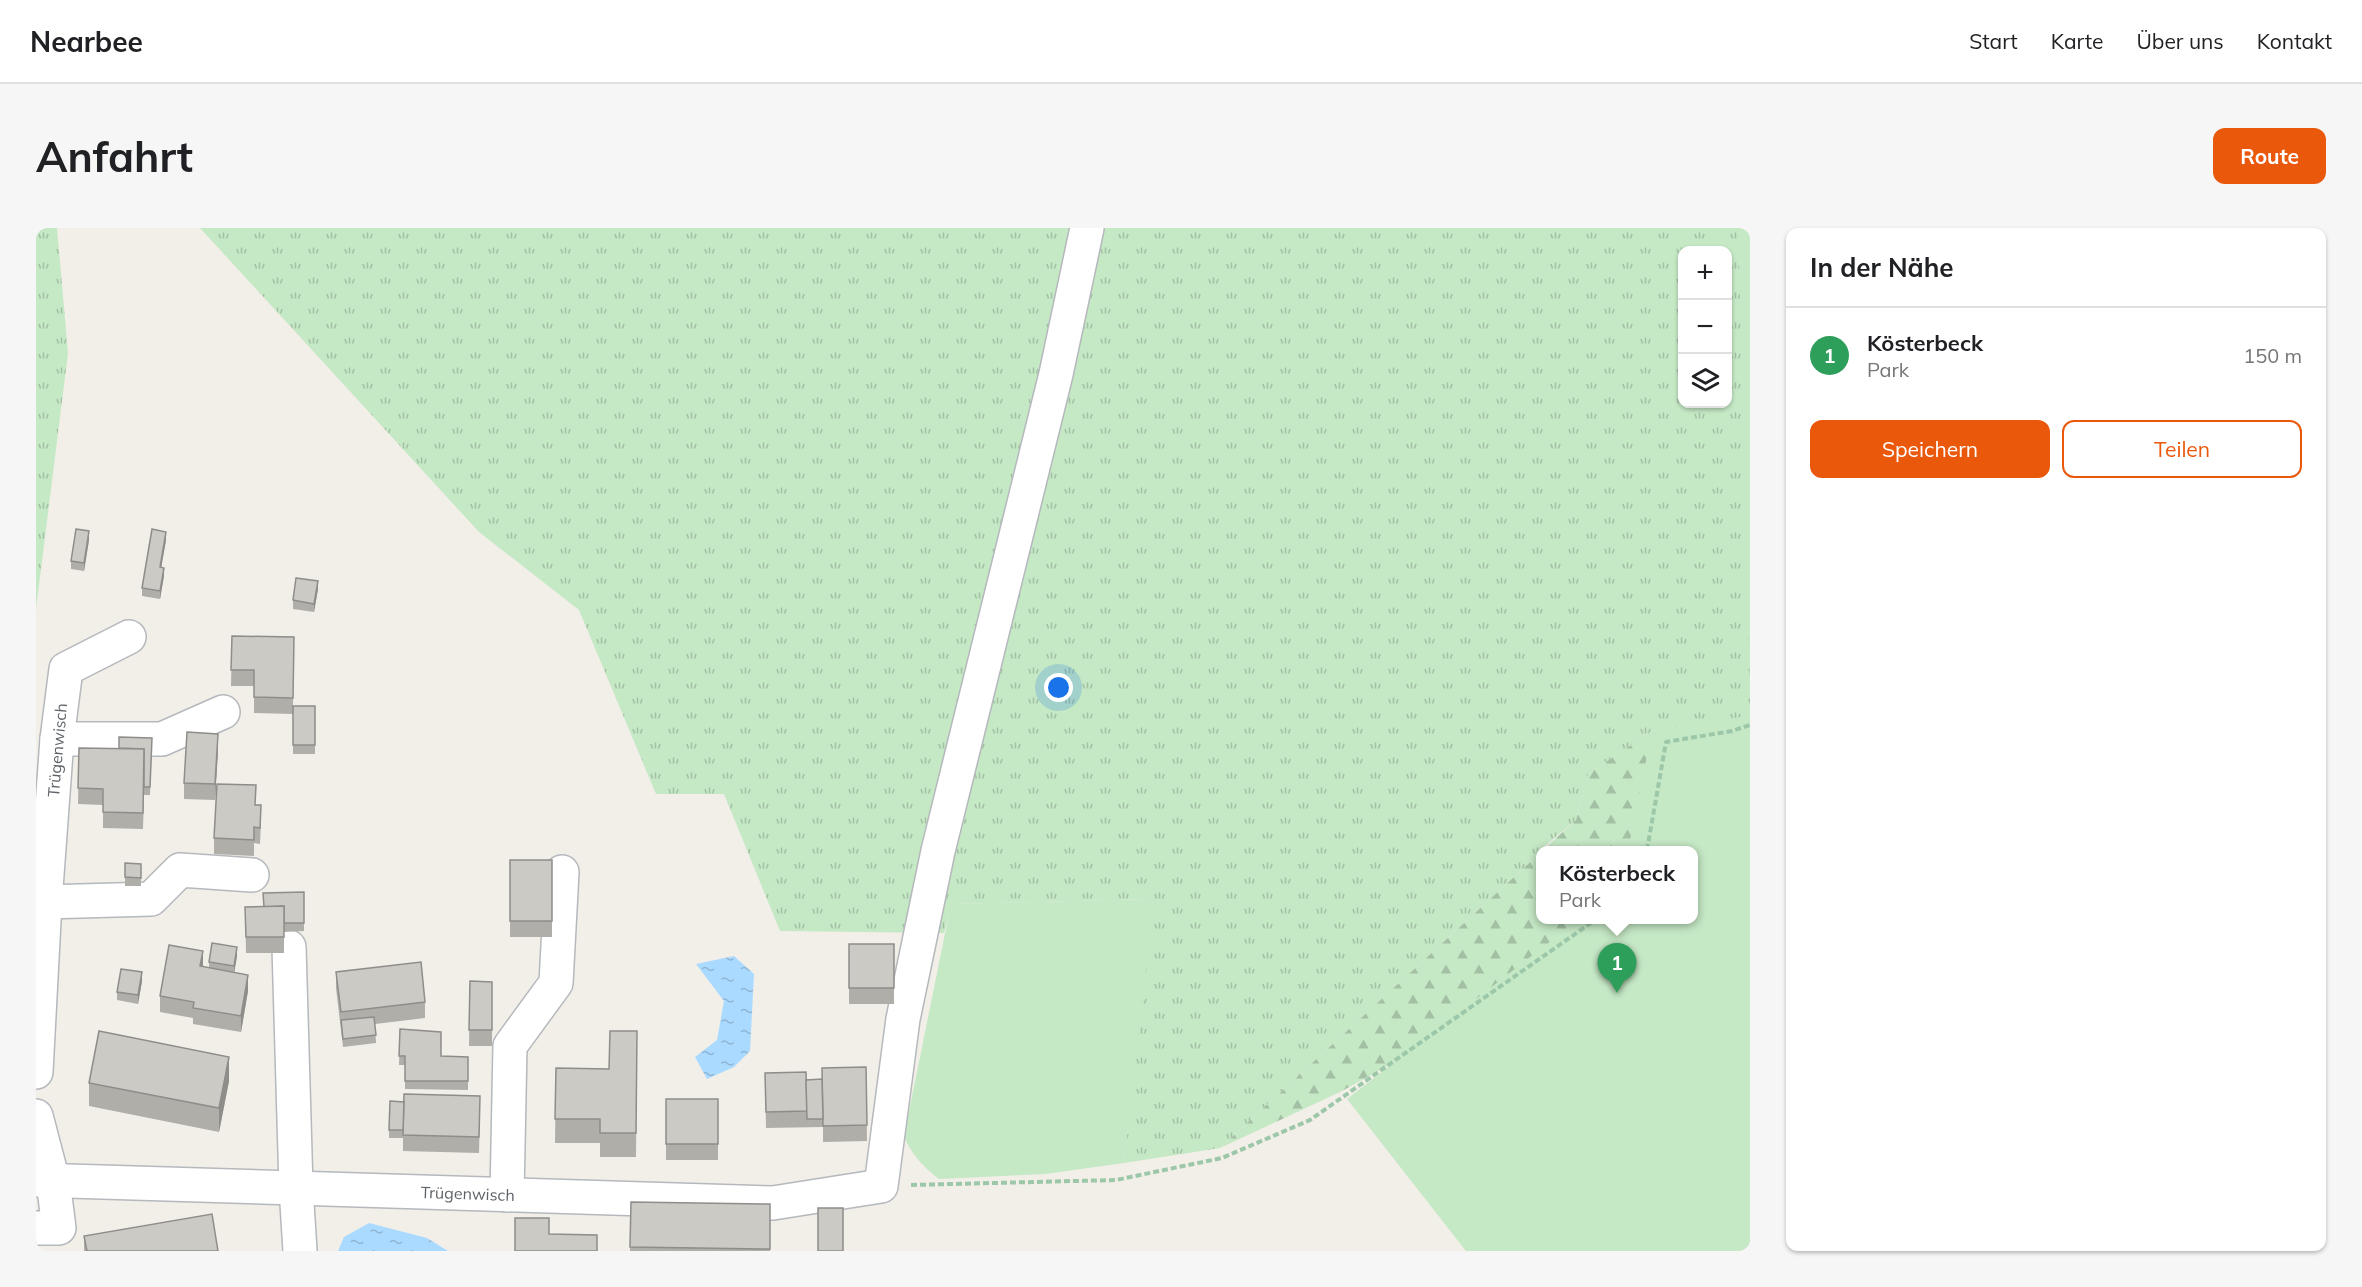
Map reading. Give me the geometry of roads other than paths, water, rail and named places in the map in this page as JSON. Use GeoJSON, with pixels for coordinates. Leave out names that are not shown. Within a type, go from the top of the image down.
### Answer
{"type":"FeatureCollection","features":[{"type":"Feature","properties":{"kind":"street","name":"Trügenwisch"},"geometry":{"type":"LineString","coordinates":[[44,1180],[773,1203],[881,1185],[903,1019],[938,851],[1056,375],[1087,228]]}},
{"type":"Feature","properties":{"kind":"street","name":"Trügenwisch"},"geometry":{"type":"LineString","coordinates":[[36,1072],[40,902],[66,669],[129,638]]}},
{"type":"Feature","properties":{"kind":"street"},"geometry":{"type":"LineString","coordinates":[[57,739],[162,739],[223,712]]}},
{"type":"Feature","properties":{"kind":"street"},"geometry":{"type":"LineString","coordinates":[[40,902],[151,900],[180,870],[252,874]]}},
{"type":"Feature","properties":{"kind":"street"},"geometry":{"type":"LineString","coordinates":[[507,1195],[510,1046],[556,983],[562,872]]}},
{"type":"Feature","properties":{"kind":"street"},"geometry":{"type":"LineString","coordinates":[[289,947],[300,1251]]}},
{"type":"Feature","properties":{"kind":"street"},"geometry":{"type":"LineString","coordinates":[[36,1116],[52,1235]]}},
{"type":"Feature","properties":{"kind":"water"},"geometry":{"type":"Polygon","coordinates":[[[734,956],[754,974],[750,1051],[734,1067],[707,1079],[695,1057],[717,1040],[724,1001],[696,964],[734,956]]]}},
{"type":"Feature","properties":{"kind":"water"},"geometry":{"type":"Polygon","coordinates":[[[369,1223],[427,1238],[448,1251],[338,1251],[344,1237],[369,1223]]]}},
{"type":"Feature","properties":{"kind":"place","name":"Kösterbeck"},"geometry":{"type":"Point","coordinates":[1617,993]}}]}
